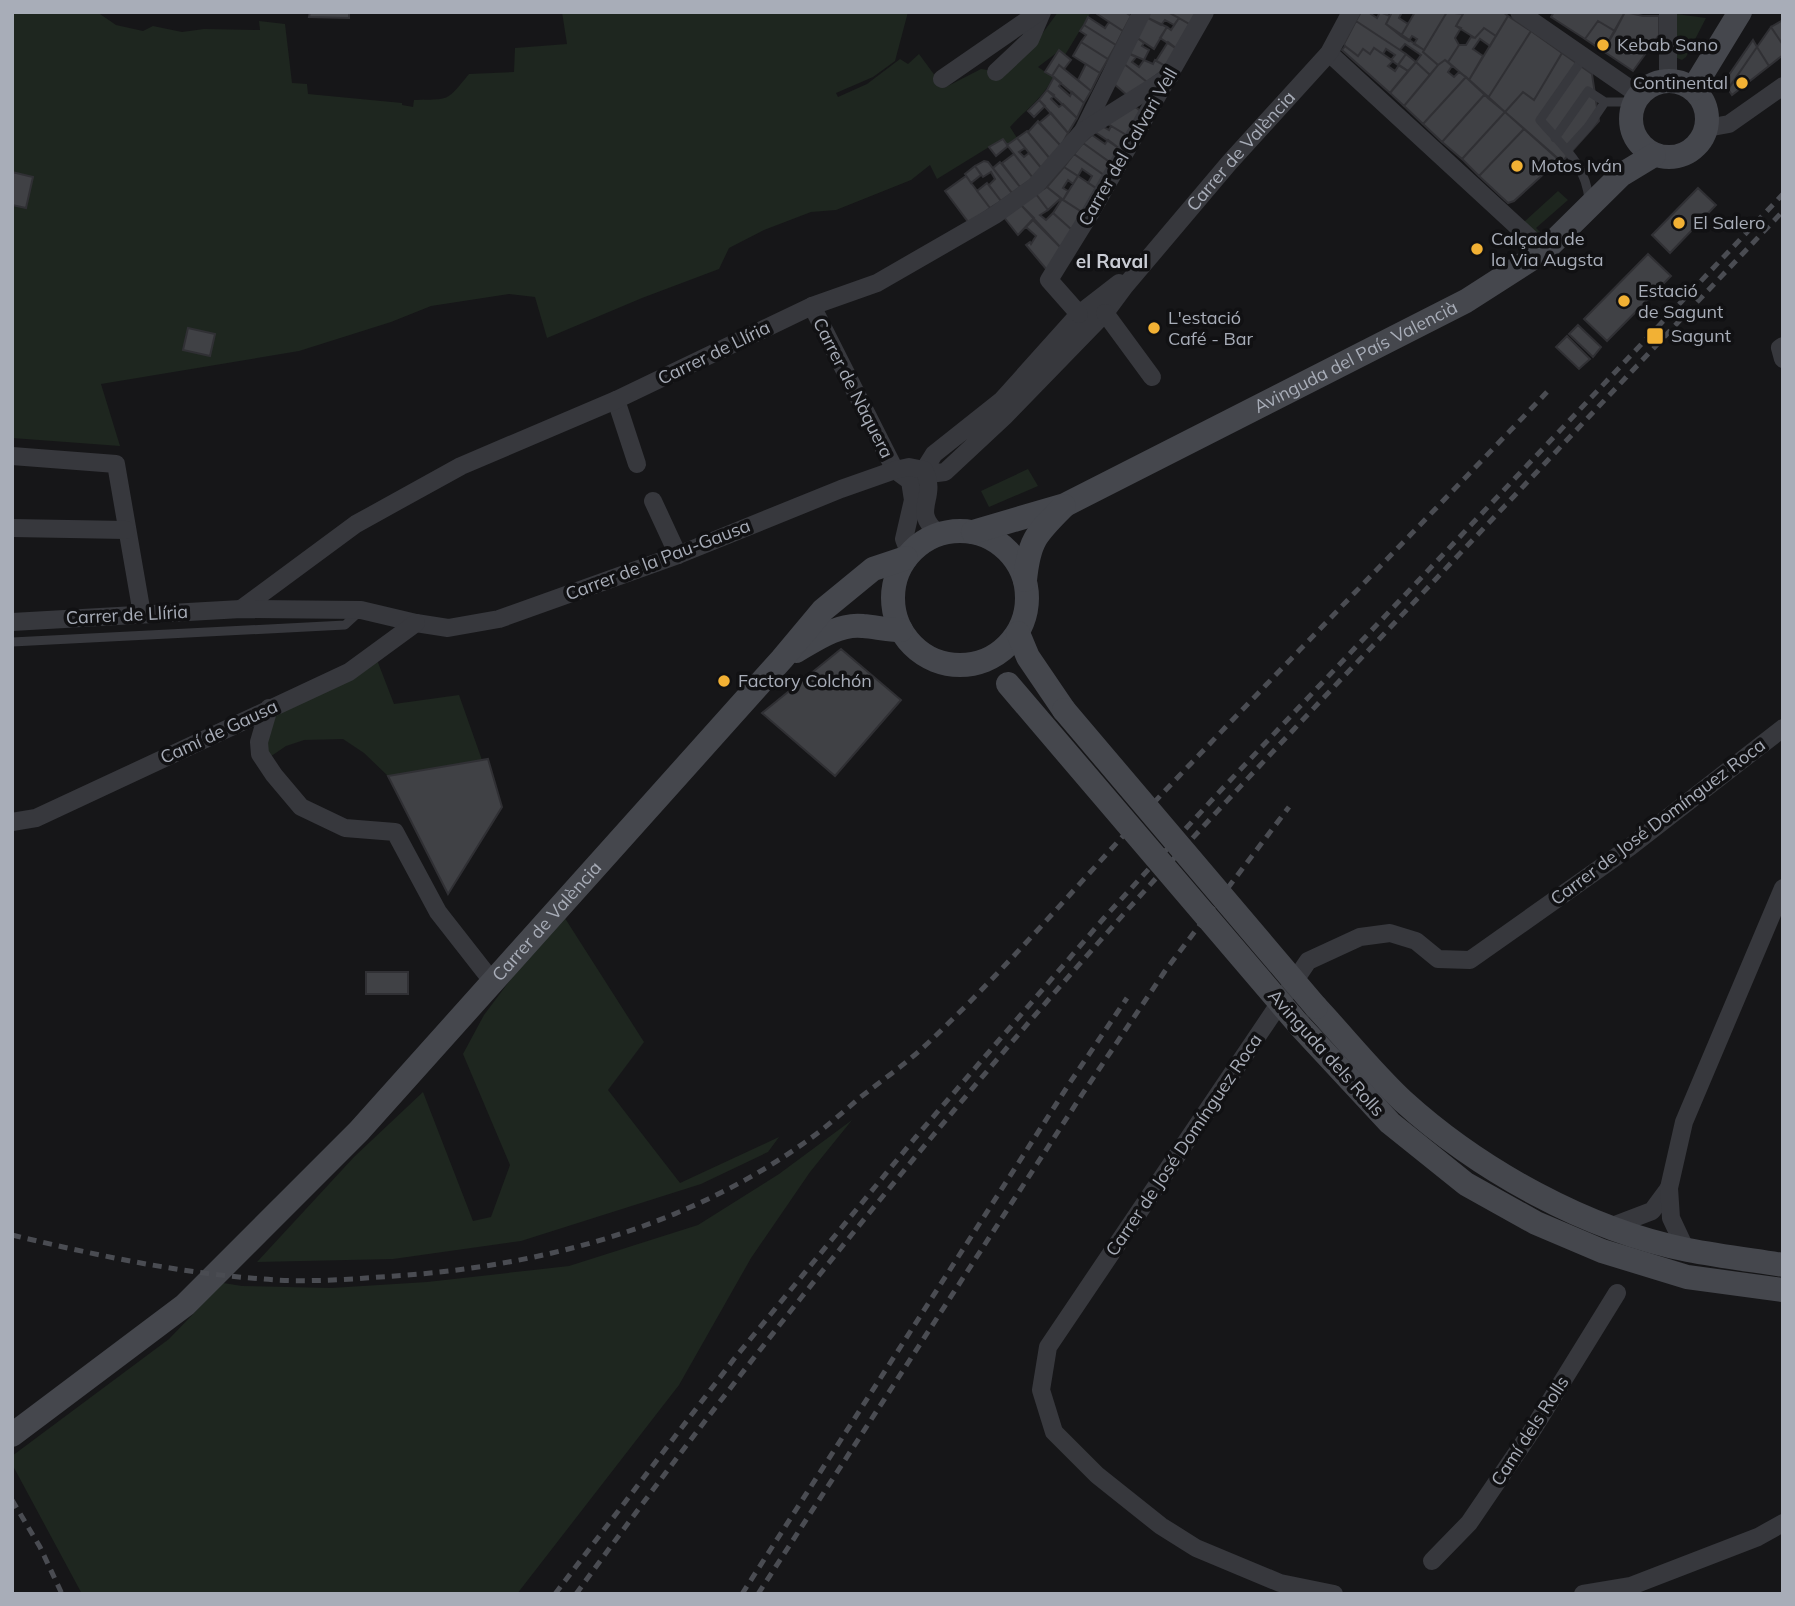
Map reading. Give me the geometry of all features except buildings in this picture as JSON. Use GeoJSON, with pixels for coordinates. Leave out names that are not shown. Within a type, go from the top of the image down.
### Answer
{"type":"FeatureCollection","features":[{"type":"Feature","properties":{"kind":"main road"},"geometry":{"type":"LineString","coordinates":[[1680,84],[1722,12]]}},
{"type":"Feature","properties":{"kind":"main road"},"geometry":{"type":"LineString","coordinates":[[1680,84],[1741,12]]}},
{"type":"Feature","properties":{"kind":"main road"},"geometry":{"type":"LineString","coordinates":[[1680,84],[1706,107],[1707,128],[1694,150],[1670,158],[1654,155],[1633,135],[1630,116],[1638,99],[1652,85],[1680,84]]}},
{"type":"Feature","properties":{"kind":"main road","name":"Avinguda del País Valencià"},"geometry":{"type":"LineString","coordinates":[[1621,175],[1633,135]]}},
{"type":"Feature","properties":{"kind":"main road","name":"Avinguda del País Valencià"},"geometry":{"type":"LineString","coordinates":[[973,532],[1065,505],[1466,301],[1544,251],[1621,175],[1654,155]]}},
{"type":"Feature","properties":{"kind":"main road","name":"Avinguda del País Valencià"},"geometry":{"type":"LineString","coordinates":[[1026,580],[1028,552],[1041,528],[1065,505]]}},
{"type":"Feature","properties":{"kind":"main road"},"geometry":{"type":"LineString","coordinates":[[973,532],[996,541],[1015,558],[1026,580],[1027,607],[1018,633],[1005,648],[988,659],[969,665],[942,663],[918,651],[901,630],[894,606],[895,581],[908,555],[939,534],[973,532]]}},
{"type":"Feature","properties":{"kind":"main road","name":"Carrer de València"},"geometry":{"type":"LineString","coordinates":[[12,1435],[185,1305],[359,1131],[823,610],[873,569],[908,555]]}},
{"type":"Feature","properties":{"kind":"main road","name":"Carrer de València"},"geometry":{"type":"LineString","coordinates":[[782,659],[826,634],[860,625],[882,630],[901,630]]}},
{"type":"Feature","properties":{"kind":"main road","name":"Avinguda dels Rolls"},"geometry":{"type":"LineString","coordinates":[[1018,633],[1028,657],[1064,710],[1316,1007],[1403,1100],[1477,1158],[1606,1239],[1687,1277],[1783,1290]]}},
{"type":"Feature","properties":{"kind":"main road","name":"Avinguda dels Rolls"},"geometry":{"type":"LineString","coordinates":[[969,665],[1008,684],[1299,1026],[1390,1123],[1466,1184],[1536,1223],[1606,1239],[1783,1265]]}},
{"type":"Feature","properties":{"kind":"street"},"geometry":{"type":"LineString","coordinates":[[996,72],[1030,40],[1041,12]]}},
{"type":"Feature","properties":{"kind":"street"},"geometry":{"type":"LineString","coordinates":[[942,79],[1041,12]]}},
{"type":"Feature","properties":{"kind":"street"},"geometry":{"type":"LineString","coordinates":[[1083,131],[1142,12]]}},
{"type":"Feature","properties":{"kind":"street","name":"Carrer del Calvari Vell"},"geometry":{"type":"LineString","coordinates":[[1079,314],[1049,280],[1205,12]]}},
{"type":"Feature","properties":{"kind":"street","name":"Carrer de València"},"geometry":{"type":"LineString","coordinates":[[1125,286],[1119,284],[1079,314],[1002,400],[934,454],[930,469],[945,472],[1004,417],[1105,313],[1229,163],[1329,53],[1351,12]]}},
{"type":"Feature","properties":{"kind":"street"},"geometry":{"type":"LineString","coordinates":[[1519,12],[1638,99]]}},
{"type":"Feature","properties":{"kind":"street"},"geometry":{"type":"LineString","coordinates":[[1668,12],[1680,84]]}},
{"type":"Feature","properties":{"kind":"street"},"geometry":{"type":"LineString","coordinates":[[1329,53],[1544,251]]}},
{"type":"Feature","properties":{"kind":"street","name":"Carrer de Llíria"},"geometry":{"type":"LineString","coordinates":[[241,609],[356,524],[461,466],[616,400],[812,306],[877,284],[995,215],[1035,186],[1083,131],[1170,76]]}},
{"type":"Feature","properties":{"kind":"street"},"geometry":{"type":"LineString","coordinates":[[1707,128],[1729,124],[1783,86]]}},
{"type":"Feature","properties":{"kind":"street","name":"Carrer de Nàquera"},"geometry":{"type":"LineString","coordinates":[[812,306],[895,470],[910,481],[913,500],[904,539],[908,555]]}},
{"type":"Feature","properties":{"kind":"street"},"geometry":{"type":"LineString","coordinates":[[1105,313],[1152,377]]}},
{"type":"Feature","properties":{"kind":"street"},"geometry":{"type":"LineString","coordinates":[[1783,346],[1780,348],[1783,359]]}},
{"type":"Feature","properties":{"kind":"street"},"geometry":{"type":"LineString","coordinates":[[616,400],[637,464]]}},
{"type":"Feature","properties":{"kind":"street"},"geometry":{"type":"LineString","coordinates":[[12,456],[116,464],[142,614]]}},
{"type":"Feature","properties":{"kind":"street"},"geometry":{"type":"LineString","coordinates":[[895,470],[909,467],[930,469],[924,514],[927,524],[939,534]]}},
{"type":"Feature","properties":{"kind":"street","name":"Carrer de la Pau-Gausa"},"geometry":{"type":"LineString","coordinates":[[361,610],[448,628],[499,619],[678,555],[895,470]]}},
{"type":"Feature","properties":{"kind":"street"},"geometry":{"type":"LineString","coordinates":[[653,501],[678,555]]}},
{"type":"Feature","properties":{"kind":"street"},"geometry":{"type":"LineString","coordinates":[[12,528],[126,530]]}},
{"type":"Feature","properties":{"kind":"street","name":"Carrer de Llíria"},"geometry":{"type":"LineString","coordinates":[[12,622],[241,609],[361,610]]}},
{"type":"Feature","properties":{"kind":"street","name":"Camí de Gausa"},"geometry":{"type":"LineString","coordinates":[[12,822],[36,818],[349,672],[416,623]]}},
{"type":"Feature","properties":{"kind":"street"},"geometry":{"type":"LineString","coordinates":[[269,708],[259,742],[260,754],[274,775],[301,807],[345,828],[395,832],[438,912],[492,981]]}},
{"type":"Feature","properties":{"kind":"street","name":"Carrer de José Domínguez Roca"},"geometry":{"type":"LineString","coordinates":[[1334,1594],[1280,1583],[1196,1548],[1161,1526],[1097,1475],[1054,1432],[1041,1390],[1048,1348],[1308,961],[1360,937],[1390,933],[1416,942],[1438,958],[1470,960],[1630,847],[1783,728]]}},
{"type":"Feature","properties":{"kind":"street"},"geometry":{"type":"LineString","coordinates":[[1686,1250],[1671,1218],[1670,1188],[1684,1122],[1783,888]]}},
{"type":"Feature","properties":{"kind":"street"},"geometry":{"type":"LineString","coordinates":[[1606,1239],[1652,1211],[1670,1188]]}},
{"type":"Feature","properties":{"kind":"street","name":"Camí dels Rolls"},"geometry":{"type":"LineString","coordinates":[[1432,1561],[1469,1524],[1533,1429],[1617,1293]]}},
{"type":"Feature","properties":{"kind":"street"},"geometry":{"type":"LineString","coordinates":[[1583,1594],[1631,1586],[1758,1537],[1783,1523]]}},
{"type":"Feature","properties":{"kind":"lane"},"geometry":{"type":"LineString","coordinates":[[1584,57],[1540,120],[1567,150],[1587,182],[1590,206]]}},
{"type":"Feature","properties":{"kind":"lane"},"geometry":{"type":"LineString","coordinates":[[1555,138],[1588,91],[1605,102],[1638,99]]}},
{"type":"Feature","properties":{"kind":"lane"},"geometry":{"type":"LineString","coordinates":[[1567,150],[1588,127],[1605,102]]}},
{"type":"Feature","properties":{"kind":"lane"},"geometry":{"type":"LineString","coordinates":[[12,642],[345,625],[361,610]]}},
{"type":"Feature","properties":{"kind":"shaded area"},"geometry":{"type":"Polygon","coordinates":[[[12,12],[97,12],[116,25],[143,31],[153,26],[182,32],[204,29],[260,30],[259,21],[285,24],[292,83],[307,84],[308,94],[402,103],[413,107],[414,100],[447,97],[469,74],[514,72],[515,48],[567,44],[562,12],[908,12],[895,61],[873,77],[836,93],[838,97],[867,84],[900,59],[908,64],[919,54],[944,88],[981,69],[1000,72],[1031,49],[1058,12],[1091,12],[1065,55],[1059,51],[1038,67],[1053,77],[1039,98],[1010,127],[1017,138],[1007,145],[1002,139],[937,179],[930,165],[911,180],[836,210],[811,212],[764,230],[729,248],[719,269],[547,338],[535,297],[509,294],[431,306],[391,322],[299,351],[101,384],[120,446],[12,438],[12,12]]]}},
{"type":"Feature","properties":{"kind":"shaded area"},"geometry":{"type":"Polygon","coordinates":[[[1676,14],[1706,18],[1682,60],[1677,58],[1675,53],[1676,14]]]}},
{"type":"Feature","properties":{"kind":"shaded area"},"geometry":{"type":"Polygon","coordinates":[[[1558,191],[1568,200],[1536,228],[1540,232],[1535,233],[1524,222],[1558,191]]]}},
{"type":"Feature","properties":{"kind":"shaded area"},"geometry":{"type":"Polygon","coordinates":[[[1028,469],[1038,486],[989,507],[981,491],[1028,469]]]}},
{"type":"Feature","properties":{"kind":"shaded area"},"geometry":{"type":"Polygon","coordinates":[[[377,660],[394,704],[459,695],[482,760],[388,776],[364,753],[343,739],[304,740],[286,746],[264,761],[269,708],[377,660]]]}},
{"type":"Feature","properties":{"kind":"shaded area"},"geometry":{"type":"Polygon","coordinates":[[[561,912],[644,1042],[608,1090],[680,1183],[779,1137],[768,1152],[701,1184],[521,1241],[393,1259],[257,1262],[354,1157],[423,1092],[473,1221],[491,1217],[510,1165],[463,1054],[484,1015],[561,912]]]}},
{"type":"Feature","properties":{"kind":"shaded area"},"geometry":{"type":"Polygon","coordinates":[[[852,1120],[810,1172],[751,1258],[679,1385],[517,1594],[82,1594],[12,1464],[12,1456],[169,1339],[223,1283],[242,1286],[331,1288],[427,1282],[569,1266],[698,1225],[779,1174],[852,1120]]]}},
{"type":"Feature","properties":{"kind":"railway"},"geometry":{"type":"LineString","coordinates":[[555,1594],[734,1359],[915,1138],[1104,918],[1222,789],[1783,194]]}},
{"type":"Feature","properties":{"kind":"railway"},"geometry":{"type":"LineString","coordinates":[[576,1594],[770,1337],[973,1087],[1043,1006],[1248,778],[1783,211]]}},
{"type":"Feature","properties":{"kind":"railway"},"geometry":{"type":"LineString","coordinates":[[12,1235],[137,1262],[231,1276],[296,1281],[395,1276],[505,1263],[613,1236],[665,1218],[764,1169],[811,1138],[928,1043],[1547,392]]}},
{"type":"Feature","properties":{"kind":"railway"},"geometry":{"type":"LineString","coordinates":[[758,1594],[1165,971],[1289,807]]}},
{"type":"Feature","properties":{"kind":"railway"},"geometry":{"type":"LineString","coordinates":[[742,1594],[1127,998]]}},
{"type":"Feature","properties":{"kind":"railway"},"geometry":{"type":"LineString","coordinates":[[12,1500],[40,1547],[62,1594]]}},
{"type":"Feature","properties":{"kind":"place","name":"Kebab Sano"},"geometry":{"type":"Point","coordinates":[1603,45]}},
{"type":"Feature","properties":{"kind":"place","name":"Continental"},"geometry":{"type":"Point","coordinates":[1742,83]}},
{"type":"Feature","properties":{"kind":"place","name":"Motos Iván"},"geometry":{"type":"Point","coordinates":[1517,166]}},
{"type":"Feature","properties":{"kind":"place","name":"El Salero"},"geometry":{"type":"Point","coordinates":[1679,223]}},
{"type":"Feature","properties":{"kind":"place","name":"Calçada de la Via Augsta"},"geometry":{"type":"Point","coordinates":[1477,249]}},
{"type":"Feature","properties":{"kind":"place","name":"Estació de Sagunt"},"geometry":{"type":"Point","coordinates":[1624,301]}},
{"type":"Feature","properties":{"kind":"place","name":"L'estació Café - Bar"},"geometry":{"type":"Point","coordinates":[1154,328]}},
{"type":"Feature","properties":{"kind":"place","name":"Sagunt"},"geometry":{"type":"Point","coordinates":[1655,336]}},
{"type":"Feature","properties":{"kind":"place","name":"Factory Colchón"},"geometry":{"type":"Point","coordinates":[724,681]}},
{"type":"Feature","properties":{"kind":"district","name":"el Raval"},"geometry":{"type":"Point","coordinates":[1112,261]}}]}
